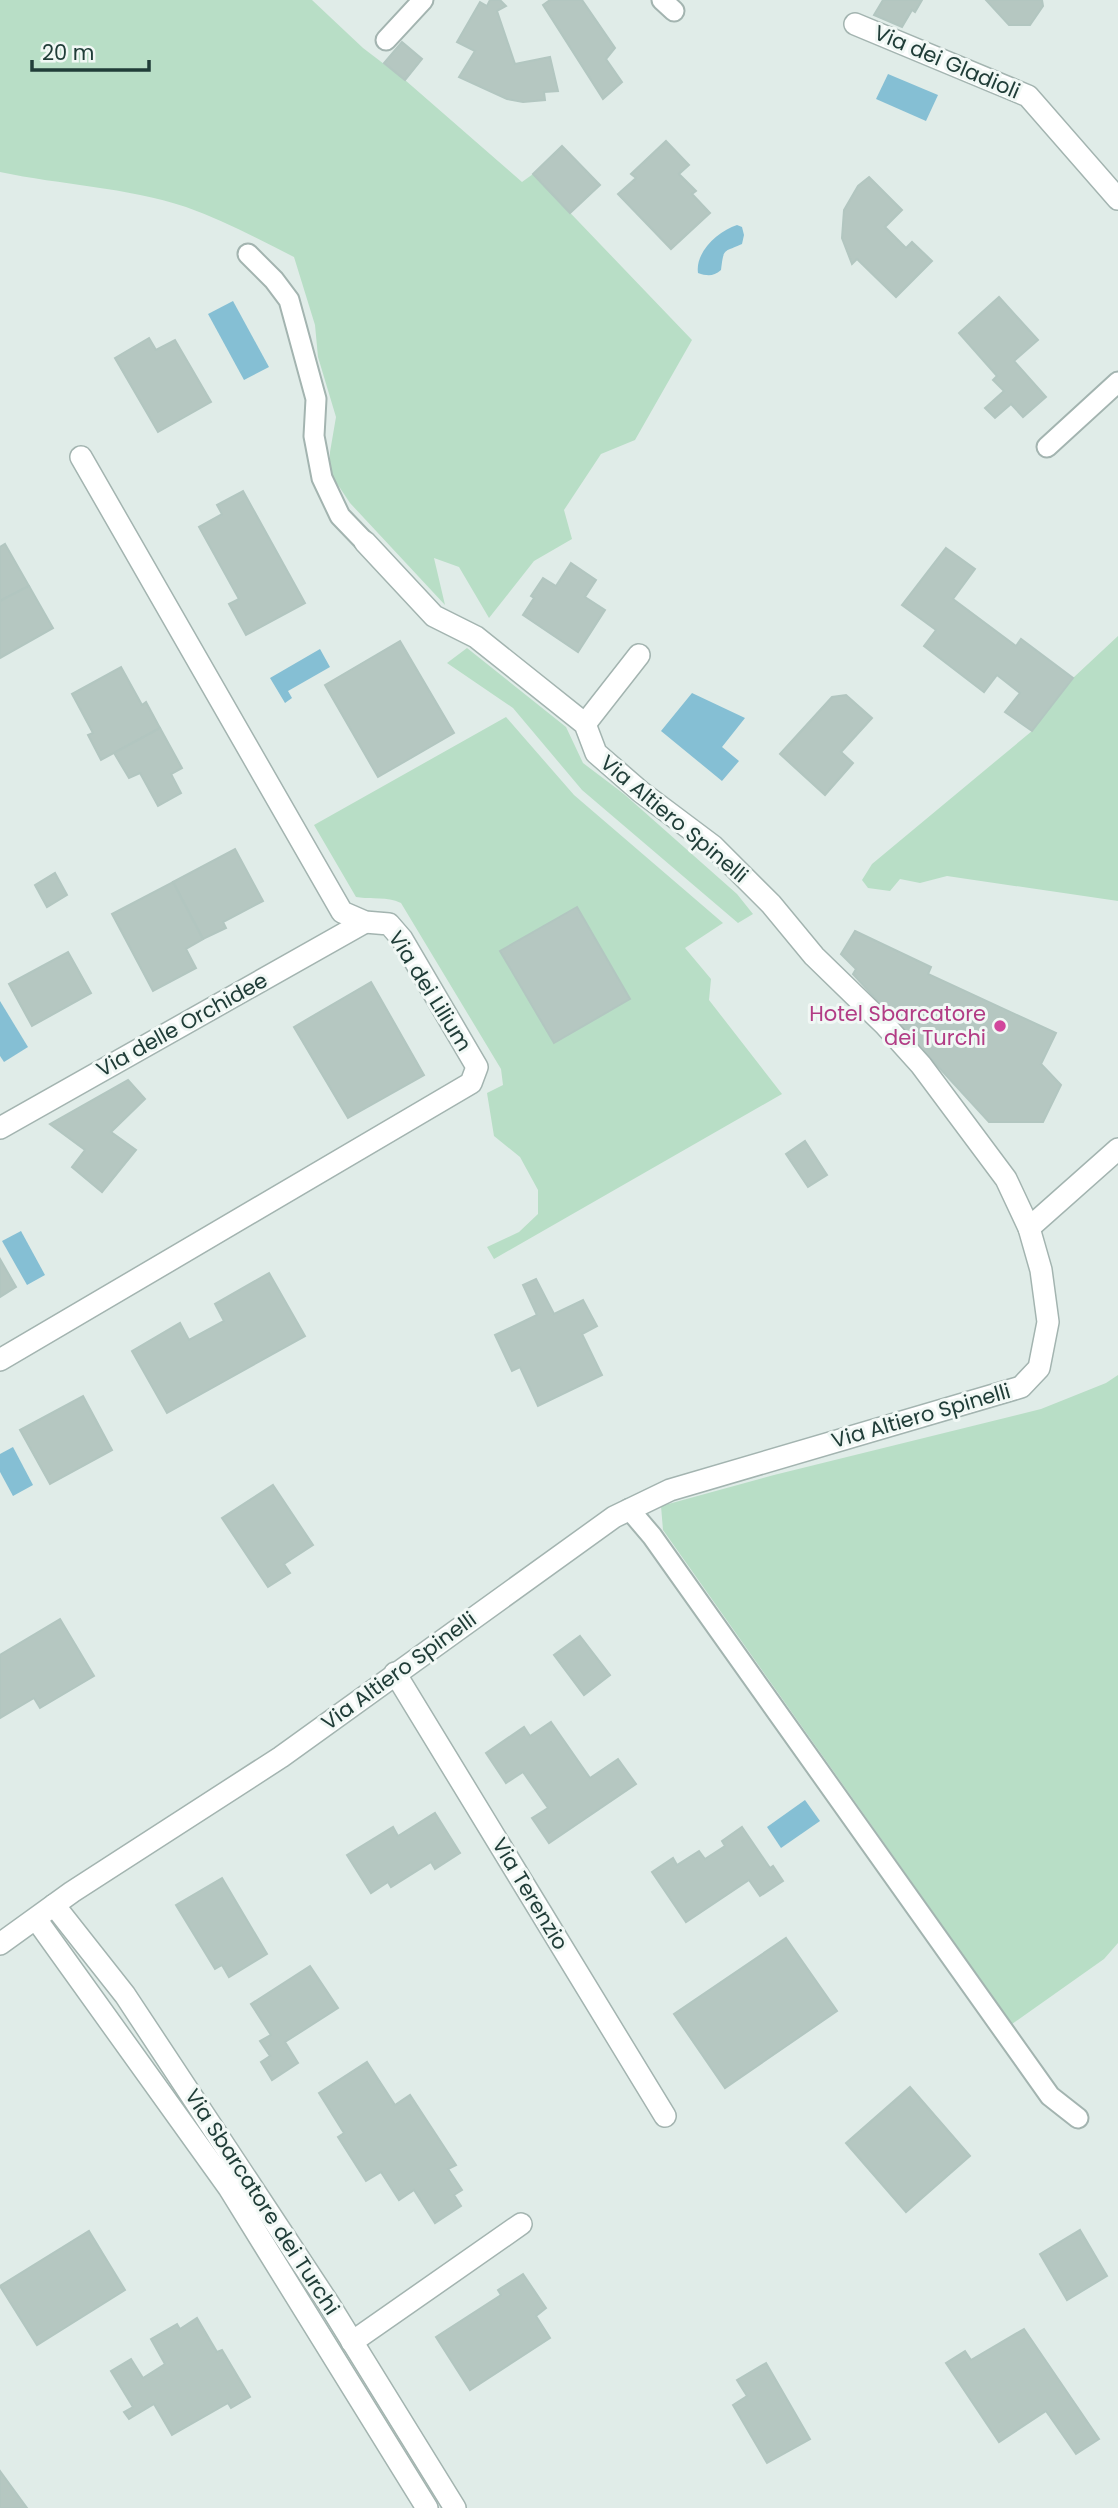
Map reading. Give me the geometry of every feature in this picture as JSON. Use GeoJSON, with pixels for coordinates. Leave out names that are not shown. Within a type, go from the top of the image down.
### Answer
{"type":"FeatureCollection","features":[{"type":"Feature","properties":{"kind":"street","name":"Via dei Gladioli"},"geometry":{"type":"LineString","coordinates":[[855,24],[1028,96],[1118,199]]}},
{"type":"Feature","properties":{"kind":"street","name":"Via dei Lilium"},"geometry":{"type":"LineString","coordinates":[[0,1360],[471,1083],[477,1068],[402,939],[389,924],[365,922],[342,912],[80,457]]}},
{"type":"Feature","properties":{"kind":"street","name":"Via Altiero Spinelli"},"geometry":{"type":"LineString","coordinates":[[0,1944],[54,1905],[281,1757],[614,1517],[670,1490],[1021,1387],[1039,1368],[1048,1322],[1041,1270],[1029,1228],[1006,1179],[922,1066],[885,1025],[814,956],[771,904],[713,846],[641,792],[596,753],[585,724],[476,636],[434,616],[365,542]]}},
{"type":"Feature","properties":{"kind":"street"},"geometry":{"type":"LineString","coordinates":[[585,724],[639,655]]}},
{"type":"Feature","properties":{"kind":"street","name":"Via delle Orchidee"},"geometry":{"type":"LineString","coordinates":[[0,1128],[365,922]]}},
{"type":"Feature","properties":{"kind":"street"},"geometry":{"type":"LineString","coordinates":[[1029,1228],[1118,1149]]}},
{"type":"Feature","properties":{"kind":"street","name":"Via Terenzio"},"geometry":{"type":"LineString","coordinates":[[395,1673],[665,2116]]}},
{"type":"Feature","properties":{"kind":"street","name":"Via Sbarcatore dei Turchi"},"geometry":{"type":"LineString","coordinates":[[54,1905],[125,1995],[352,2342],[455,2508]]}},
{"type":"Feature","properties":{"kind":"street"},"geometry":{"type":"LineString","coordinates":[[36,1919],[229,2188],[423,2502],[440,2484]]}},
{"type":"Feature","properties":{"kind":"street"},"geometry":{"type":"LineString","coordinates":[[352,2342],[521,2224]]}},
{"type":"Feature","properties":{"kind":"lane"},"geometry":{"type":"LineString","coordinates":[[386,40],[423,0]]}},
{"type":"Feature","properties":{"kind":"lane"},"geometry":{"type":"LineString","coordinates":[[248,254],[274,279],[289,300],[316,398],[314,436],[322,478],[340,516],[365,542]]}},
{"type":"Feature","properties":{"kind":"lane"},"geometry":{"type":"LineString","coordinates":[[1047,447],[1118,382]]}},
{"type":"Feature","properties":{"kind":"lane"},"geometry":{"type":"LineString","coordinates":[[629,1510],[660,1548],[1049,2096],[1078,2118]]}},
{"type":"Feature","properties":{"kind":"green space"},"geometry":{"type":"Polygon","coordinates":[[[0,0],[312,0],[363,48],[405,80],[522,182],[533,174],[692,340],[635,440],[601,454],[564,510],[572,539],[534,561],[489,618],[459,567],[434,558],[445,605],[350,503],[330,473],[330,452],[336,417],[318,357],[315,325],[294,257],[213,218],[163,200],[0,172],[0,0]]]}},
{"type":"Feature","properties":{"kind":"green space"},"geometry":{"type":"Polygon","coordinates":[[[1118,636],[1118,901],[947,876],[920,883],[900,879],[890,891],[868,888],[862,880],[872,864],[1032,731],[1073,678],[1118,636]]]}},
{"type":"Feature","properties":{"kind":"green space"},"geometry":{"type":"Polygon","coordinates":[[[467,648],[566,727],[583,763],[624,794],[737,894],[753,914],[738,923],[582,790],[513,708],[447,663],[467,648]]]}},
{"type":"Feature","properties":{"kind":"green space"},"geometry":{"type":"Polygon","coordinates":[[[506,717],[574,795],[723,923],[685,948],[711,979],[709,1000],[782,1094],[494,1259],[487,1247],[519,1232],[538,1214],[538,1190],[520,1157],[494,1136],[487,1093],[503,1085],[501,1069],[401,903],[356,897],[314,825],[506,717]]]}},
{"type":"Feature","properties":{"kind":"green space"},"geometry":{"type":"Polygon","coordinates":[[[1118,1375],[1118,1943],[1104,1959],[1012,2024],[663,1530],[661,1506],[1041,1409],[1106,1383],[1118,1375]]]}},
{"type":"Feature","properties":{"kind":"water"},"geometry":{"type":"Polygon","coordinates":[[[888,74],[938,95],[926,121],[876,99],[888,74]]]}},
{"type":"Feature","properties":{"kind":"water"},"geometry":{"type":"Polygon","coordinates":[[[737,225],[742,227],[742,244],[726,252],[721,270],[710,275],[698,273],[700,257],[709,243],[722,232],[737,225]]]}},
{"type":"Feature","properties":{"kind":"water"},"geometry":{"type":"Polygon","coordinates":[[[233,301],[269,367],[244,380],[208,314],[233,301]]]}},
{"type":"Feature","properties":{"kind":"water"},"geometry":{"type":"Polygon","coordinates":[[[320,649],[330,667],[288,691],[292,698],[285,703],[270,678],[320,649]]]}},
{"type":"Feature","properties":{"kind":"water"},"geometry":{"type":"Polygon","coordinates":[[[692,693],[745,718],[722,747],[739,761],[722,781],[661,731],[692,693]]]}},
{"type":"Feature","properties":{"kind":"water"},"geometry":{"type":"Polygon","coordinates":[[[0,1001],[28,1047],[4,1062],[0,1056],[0,1001]]]}},
{"type":"Feature","properties":{"kind":"water"},"geometry":{"type":"Polygon","coordinates":[[[21,1231],[45,1275],[27,1285],[2,1241],[21,1231]]]}},
{"type":"Feature","properties":{"kind":"water"},"geometry":{"type":"Polygon","coordinates":[[[13,1447],[33,1485],[13,1496],[0,1472],[0,1454],[13,1447]]]}},
{"type":"Feature","properties":{"kind":"water"},"geometry":{"type":"Polygon","coordinates":[[[805,1800],[820,1821],[781,1848],[767,1827],[805,1800]]]}},
{"type":"Feature","properties":{"kind":"building"},"geometry":{"type":"Polygon","coordinates":[[[490,0],[500,0],[506,6],[497,11],[515,64],[550,57],[558,91],[544,92],[545,100],[523,102],[507,99],[459,77],[475,51],[457,42],[480,2],[487,6],[490,0]]]}},
{"type":"Feature","properties":{"kind":"building"},"geometry":{"type":"Polygon","coordinates":[[[550,0],[582,0],[615,48],[606,59],[622,82],[603,99],[543,5],[550,0]]]}},
{"type":"Feature","properties":{"kind":"building"},"geometry":{"type":"Polygon","coordinates":[[[883,0],[922,0],[902,27],[874,15],[883,0]]]}},
{"type":"Feature","properties":{"kind":"building"},"geometry":{"type":"Polygon","coordinates":[[[986,0],[1042,0],[1043,6],[1030,25],[1009,25],[986,0]]]}},
{"type":"Feature","properties":{"kind":"building"},"geometry":{"type":"Polygon","coordinates":[[[402,42],[422,59],[405,80],[384,63],[402,42]]]}},
{"type":"Feature","properties":{"kind":"building"},"geometry":{"type":"Polygon","coordinates":[[[666,141],[689,165],[679,174],[696,191],[692,194],[710,213],[671,249],[618,194],[636,178],[631,174],[666,141]]]}},
{"type":"Feature","properties":{"kind":"building"},"geometry":{"type":"Polygon","coordinates":[[[562,146],[600,185],[570,213],[533,174],[562,146]]]}},
{"type":"Feature","properties":{"kind":"building"},"geometry":{"type":"Polygon","coordinates":[[[869,177],[902,210],[885,227],[906,248],[912,242],[932,261],[896,297],[857,259],[852,264],[842,238],[844,210],[858,186],[869,177]]]}},
{"type":"Feature","properties":{"kind":"building"},"geometry":{"type":"Polygon","coordinates":[[[999,297],[1038,340],[1014,361],[1046,397],[1023,417],[1011,404],[995,418],[985,408],[1004,391],[993,380],[997,376],[959,333],[999,297]]]}},
{"type":"Feature","properties":{"kind":"building"},"geometry":{"type":"Polygon","coordinates":[[[149,338],[156,350],[175,340],[211,402],[158,432],[115,358],[149,338]]]}},
{"type":"Feature","properties":{"kind":"building"},"geometry":{"type":"Polygon","coordinates":[[[243,491],[305,603],[246,635],[229,604],[239,599],[199,527],[222,514],[217,505],[243,491]]]}},
{"type":"Feature","properties":{"kind":"building"},"geometry":{"type":"Polygon","coordinates":[[[5,544],[29,586],[0,601],[0,547],[5,544]]]}},
{"type":"Feature","properties":{"kind":"building"},"geometry":{"type":"Polygon","coordinates":[[[946,548],[975,569],[953,599],[1016,646],[1021,639],[1073,678],[1032,731],[1005,712],[1020,693],[997,675],[984,692],[924,646],[936,630],[902,605],[946,548]]]}},
{"type":"Feature","properties":{"kind":"building"},"geometry":{"type":"Polygon","coordinates":[[[571,563],[596,580],[585,597],[605,610],[578,652],[523,615],[543,578],[556,586],[571,563]]]}},
{"type":"Feature","properties":{"kind":"building"},"geometry":{"type":"Polygon","coordinates":[[[29,586],[53,628],[0,658],[0,601],[29,586]]]}},
{"type":"Feature","properties":{"kind":"building"},"geometry":{"type":"Polygon","coordinates":[[[400,641],[454,733],[378,777],[325,685],[400,641]]]}},
{"type":"Feature","properties":{"kind":"building"},"geometry":{"type":"Polygon","coordinates":[[[121,667],[142,705],[146,702],[160,728],[101,760],[88,735],[93,733],[72,694],[121,667]]]}},
{"type":"Feature","properties":{"kind":"building"},"geometry":{"type":"Polygon","coordinates":[[[846,695],[872,718],[841,752],[853,763],[825,795],[780,754],[832,697],[846,695]]]}},
{"type":"Feature","properties":{"kind":"building"},"geometry":{"type":"Polygon","coordinates":[[[160,728],[182,768],[171,774],[181,793],[158,806],[140,773],[129,778],[114,753],[160,728]]]}},
{"type":"Feature","properties":{"kind":"building"},"geometry":{"type":"Polygon","coordinates":[[[235,849],[263,901],[223,922],[226,928],[203,939],[173,882],[235,849]]]}},
{"type":"Feature","properties":{"kind":"building"},"geometry":{"type":"Polygon","coordinates":[[[55,873],[67,895],[47,907],[35,885],[55,873]]]}},
{"type":"Feature","properties":{"kind":"building"},"geometry":{"type":"Polygon","coordinates":[[[173,882],[203,939],[186,949],[196,968],[153,991],[112,914],[173,882]]]}},
{"type":"Feature","properties":{"kind":"building"},"geometry":{"type":"Polygon","coordinates":[[[577,907],[630,999],[554,1043],[500,951],[577,907]]]}},
{"type":"Feature","properties":{"kind":"building"},"geometry":{"type":"Polygon","coordinates":[[[855,931],[931,967],[928,974],[1056,1033],[1041,1064],[1061,1085],[1043,1122],[989,1122],[853,974],[856,969],[841,954],[855,931]]]}},
{"type":"Feature","properties":{"kind":"building"},"geometry":{"type":"Polygon","coordinates":[[[68,952],[91,993],[32,1026],[9,984],[68,952]]]}},
{"type":"Feature","properties":{"kind":"building"},"geometry":{"type":"Polygon","coordinates":[[[371,982],[424,1075],[348,1118],[294,1027],[371,982]]]}},
{"type":"Feature","properties":{"kind":"building"},"geometry":{"type":"Polygon","coordinates":[[[128,1080],[145,1099],[111,1132],[136,1150],[102,1192],[72,1167],[85,1150],[50,1124],[128,1080]]]}},
{"type":"Feature","properties":{"kind":"building"},"geometry":{"type":"Polygon","coordinates":[[[805,1141],[827,1175],[808,1187],[786,1154],[805,1141]]]}},
{"type":"Feature","properties":{"kind":"building"},"geometry":{"type":"Polygon","coordinates":[[[0,1259],[16,1287],[0,1297],[0,1259]]]}},
{"type":"Feature","properties":{"kind":"building"},"geometry":{"type":"Polygon","coordinates":[[[269,1273],[305,1336],[167,1413],[132,1351],[180,1323],[189,1340],[224,1321],[215,1304],[269,1273]]]}},
{"type":"Feature","properties":{"kind":"building"},"geometry":{"type":"Polygon","coordinates":[[[536,1279],[554,1314],[583,1300],[597,1326],[582,1334],[602,1375],[538,1406],[520,1367],[512,1371],[495,1335],[537,1315],[523,1285],[536,1279]]]}},
{"type":"Feature","properties":{"kind":"building"},"geometry":{"type":"Polygon","coordinates":[[[83,1396],[112,1450],[50,1484],[20,1430],[83,1396]]]}},
{"type":"Feature","properties":{"kind":"building"},"geometry":{"type":"Polygon","coordinates":[[[273,1485],[313,1545],[284,1564],[290,1573],[268,1587],[222,1518],[273,1485]]]}},
{"type":"Feature","properties":{"kind":"building"},"geometry":{"type":"Polygon","coordinates":[[[60,1619],[94,1676],[40,1708],[34,1698],[0,1718],[0,1655],[60,1619]]]}},
{"type":"Feature","properties":{"kind":"building"},"geometry":{"type":"Polygon","coordinates":[[[580,1636],[610,1675],[584,1695],[554,1655],[580,1636]]]}},
{"type":"Feature","properties":{"kind":"building"},"geometry":{"type":"Polygon","coordinates":[[[551,1722],[590,1778],[618,1759],[636,1784],[549,1843],[532,1818],[548,1808],[523,1772],[506,1783],[486,1753],[524,1727],[530,1736],[551,1722]]]}},
{"type":"Feature","properties":{"kind":"building"},"geometry":{"type":"Polygon","coordinates":[[[435,1813],[460,1853],[435,1869],[431,1862],[391,1887],[388,1882],[371,1893],[347,1855],[393,1827],[398,1836],[435,1813]]]}},
{"type":"Feature","properties":{"kind":"building"},"geometry":{"type":"Polygon","coordinates":[[[742,1827],[770,1868],[773,1866],[783,1881],[760,1896],[749,1880],[686,1922],[652,1872],[673,1858],[677,1865],[699,1851],[705,1859],[725,1846],[722,1841],[742,1827]]]}},
{"type":"Feature","properties":{"kind":"building"},"geometry":{"type":"Polygon","coordinates":[[[222,1878],[267,1954],[229,1977],[222,1965],[215,1969],[176,1905],[222,1878]]]}},
{"type":"Feature","properties":{"kind":"building"},"geometry":{"type":"Polygon","coordinates":[[[786,1938],[837,2011],[725,2088],[674,2014],[786,1938]]]}},
{"type":"Feature","properties":{"kind":"building"},"geometry":{"type":"Polygon","coordinates":[[[310,1966],[338,2008],[285,2042],[298,2063],[272,2080],[261,2062],[270,2056],[260,2041],[271,2035],[251,2004],[310,1966]]]}},
{"type":"Feature","properties":{"kind":"building"},"geometry":{"type":"Polygon","coordinates":[[[367,2062],[395,2105],[410,2095],[456,2165],[448,2169],[462,2190],[454,2195],[461,2206],[435,2223],[414,2190],[399,2200],[381,2172],[366,2181],[338,2137],[344,2133],[319,2093],[367,2062]]]}},
{"type":"Feature","properties":{"kind":"building"},"geometry":{"type":"Polygon","coordinates":[[[910,2087],[970,2156],[906,2212],[846,2143],[910,2087]]]}},
{"type":"Feature","properties":{"kind":"building"},"geometry":{"type":"Polygon","coordinates":[[[1080,2230],[1107,2276],[1067,2300],[1040,2254],[1080,2230]]]}},
{"type":"Feature","properties":{"kind":"building"},"geometry":{"type":"Polygon","coordinates":[[[89,2231],[125,2290],[37,2345],[0,2286],[89,2231]]]}},
{"type":"Feature","properties":{"kind":"building"},"geometry":{"type":"Polygon","coordinates":[[[523,2274],[546,2308],[536,2316],[550,2338],[470,2390],[436,2337],[501,2295],[498,2290],[523,2274]]]}},
{"type":"Feature","properties":{"kind":"building"},"geometry":{"type":"Polygon","coordinates":[[[197,2318],[217,2352],[222,2350],[250,2397],[231,2408],[228,2403],[172,2435],[154,2404],[129,2419],[124,2412],[133,2407],[111,2371],[131,2359],[143,2378],[165,2364],[151,2339],[177,2324],[180,2329],[197,2318]]]}},
{"type":"Feature","properties":{"kind":"building"},"geometry":{"type":"Polygon","coordinates":[[[1024,2329],[1099,2439],[1076,2454],[1046,2411],[999,2442],[946,2363],[965,2351],[971,2360],[1024,2329]]]}},
{"type":"Feature","properties":{"kind":"building"},"geometry":{"type":"Polygon","coordinates":[[[766,2363],[810,2439],[767,2463],[733,2405],[747,2396],[737,2380],[766,2363]]]}},
{"type":"Feature","properties":{"kind":"building"},"geometry":{"type":"Polygon","coordinates":[[[0,2471],[27,2508],[0,2508],[0,2471]]]}},
{"type":"Feature","properties":{"kind":"place","name":"Hotel Sbarcatore dei Turchi"},"geometry":{"type":"Point","coordinates":[1000,1026]}}]}
